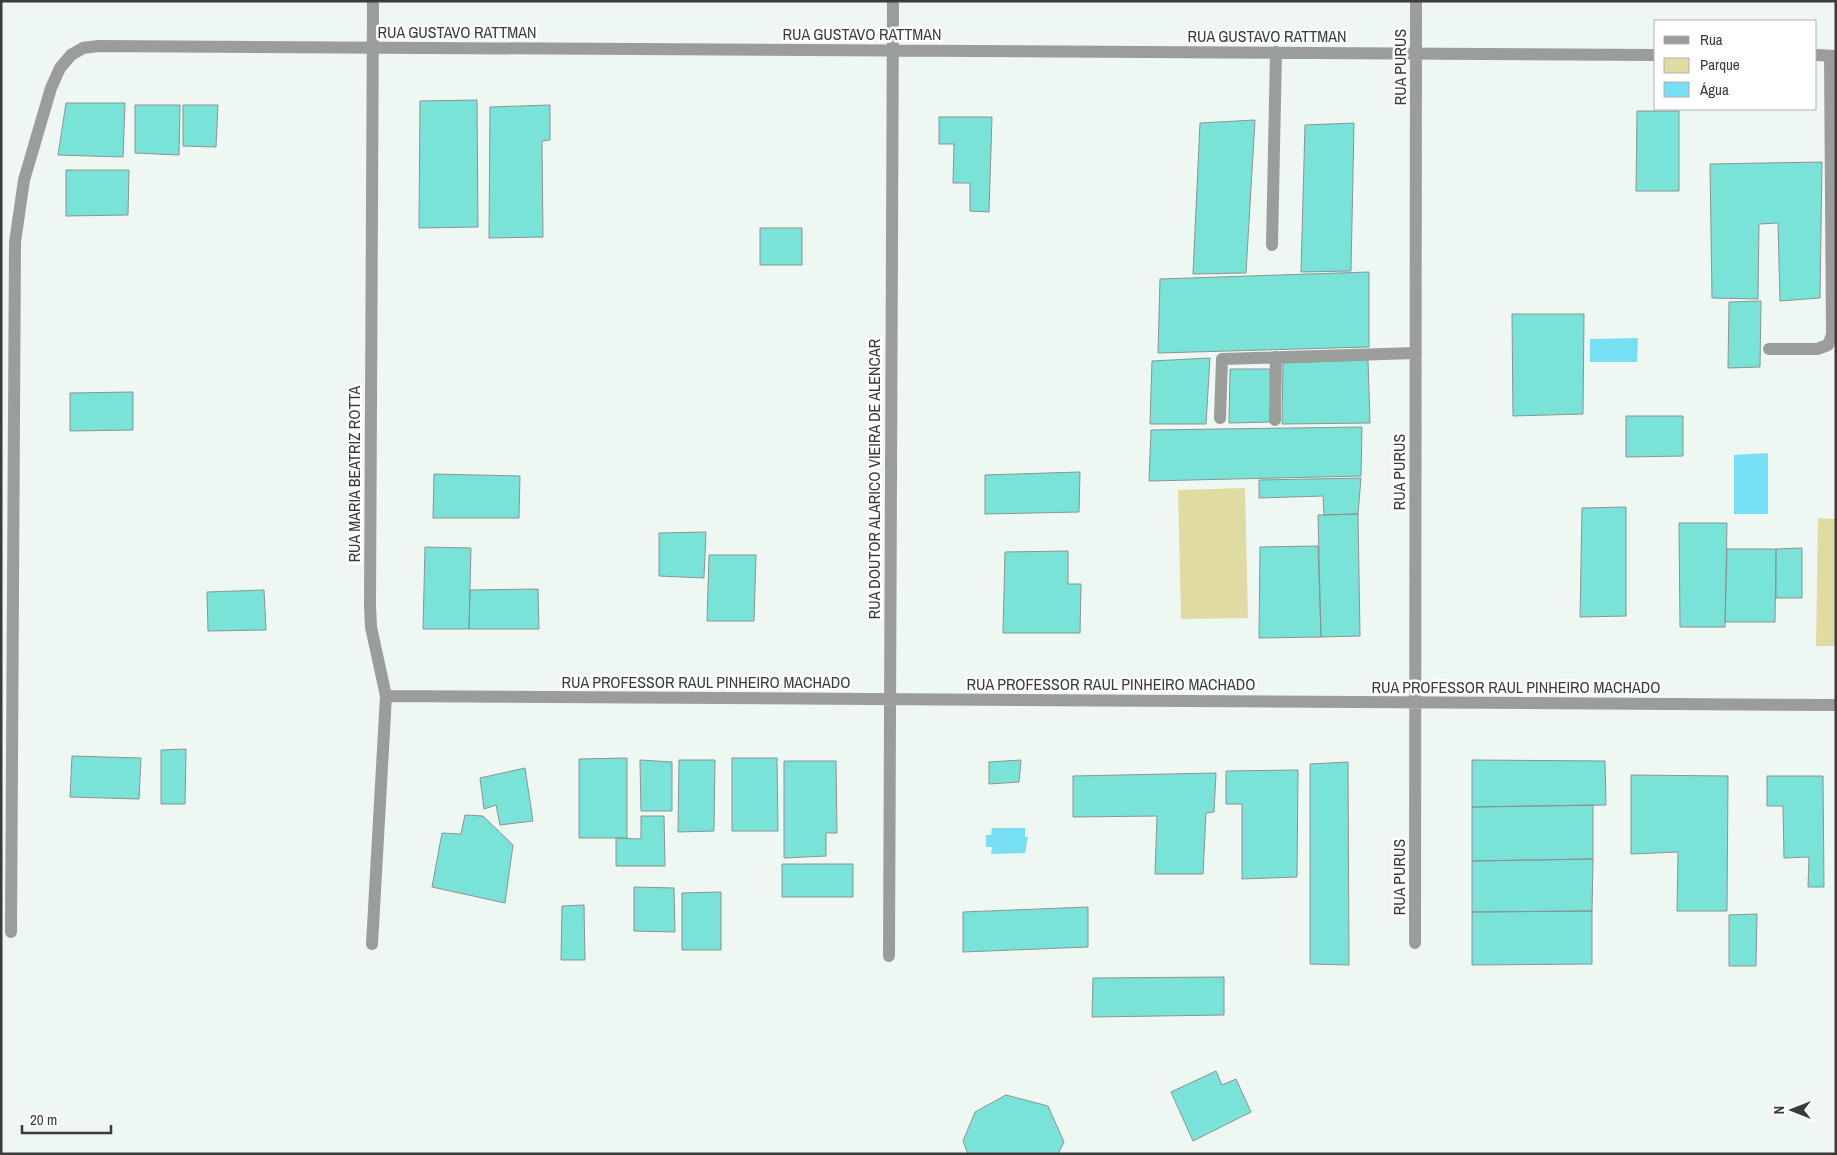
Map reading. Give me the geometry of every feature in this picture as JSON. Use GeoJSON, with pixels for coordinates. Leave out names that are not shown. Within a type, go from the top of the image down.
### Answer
{"type":"FeatureCollection","features":[{"type":"Feature","properties":{"kind":"street","name":"RUA MARIA BEATRIZ ROTTA"},"geometry":{"type":"LineString","coordinates":[[372,944],[386,696],[371,627],[370,606],[373,1]]}},
{"type":"Feature","properties":{"kind":"street","name":"RUA DOUTOR ALARICO VIEIRA DE ALENCAR"},"geometry":{"type":"LineString","coordinates":[[889,956],[893,1]]}},
{"type":"Feature","properties":{"kind":"street","name":"RUA PURUS"},"geometry":{"type":"LineString","coordinates":[[1415,943],[1416,1]]}},
{"type":"Feature","properties":{"kind":"street","name":"RUA GUSTAVO RATTMAN"},"geometry":{"type":"LineString","coordinates":[[10,932],[13,285],[15,242],[24,180],[51,88],[60,68],[71,55],[83,48],[98,46],[1654,55]]}},
{"type":"Feature","properties":{"kind":"street"},"geometry":{"type":"LineString","coordinates":[[1272,245],[1276,52]]}},
{"type":"Feature","properties":{"kind":"street"},"geometry":{"type":"LineString","coordinates":[[1769,349],[1817,349],[1828,345],[1832,335],[1833,56],[1817,56]]}},
{"type":"Feature","properties":{"kind":"street"},"geometry":{"type":"LineString","coordinates":[[1220,418],[1222,359],[1416,353]]}},
{"type":"Feature","properties":{"kind":"street"},"geometry":{"type":"LineString","coordinates":[[1275,420],[1276,357]]}},
{"type":"Feature","properties":{"kind":"street","name":"RUA PROFESSOR RAUL PINHEIRO MACHADO"},"geometry":{"type":"LineString","coordinates":[[386,696],[1836,705]]}},
{"type":"Feature","properties":{"kind":"green space"},"geometry":{"type":"Polygon","coordinates":[[[1245,488],[1248,618],[1181,619],[1178,490],[1245,488]]]}},
{"type":"Feature","properties":{"kind":"green space"},"geometry":{"type":"Polygon","coordinates":[[[1818,518],[1836,519],[1836,646],[1816,646],[1818,518]]]}},
{"type":"Feature","properties":{"kind":"water"},"geometry":{"type":"Polygon","coordinates":[[[1638,338],[1637,362],[1590,362],[1590,339],[1638,338]]]}},
{"type":"Feature","properties":{"kind":"water"},"geometry":{"type":"Polygon","coordinates":[[[1768,453],[1768,514],[1734,514],[1734,455],[1768,453]]]}},
{"type":"Feature","properties":{"kind":"water"},"geometry":{"type":"Polygon","coordinates":[[[992,828],[1025,828],[1025,837],[1028,837],[1025,853],[991,854],[992,847],[986,847],[986,835],[991,835],[992,828]]]}},
{"type":"Feature","properties":{"kind":"building"},"geometry":{"type":"Polygon","coordinates":[[[477,100],[478,227],[419,228],[420,101],[477,100]]]}},
{"type":"Feature","properties":{"kind":"building"},"geometry":{"type":"Polygon","coordinates":[[[66,103],[125,103],[123,157],[58,155],[66,103]]]}},
{"type":"Feature","properties":{"kind":"building"},"geometry":{"type":"Polygon","coordinates":[[[135,105],[180,105],[179,155],[135,153],[135,105]]]}},
{"type":"Feature","properties":{"kind":"building"},"geometry":{"type":"Polygon","coordinates":[[[183,105],[218,105],[216,147],[183,146],[183,105]]]}},
{"type":"Feature","properties":{"kind":"building"},"geometry":{"type":"Polygon","coordinates":[[[550,105],[550,140],[542,141],[543,237],[489,238],[490,107],[550,105]]]}},
{"type":"Feature","properties":{"kind":"building"},"geometry":{"type":"Polygon","coordinates":[[[1637,111],[1679,111],[1679,191],[1636,191],[1637,111]]]}},
{"type":"Feature","properties":{"kind":"building"},"geometry":{"type":"Polygon","coordinates":[[[939,117],[992,117],[989,212],[970,211],[970,183],[953,183],[954,144],[939,144],[939,117]]]}},
{"type":"Feature","properties":{"kind":"building"},"geometry":{"type":"Polygon","coordinates":[[[1255,120],[1246,273],[1193,274],[1200,123],[1255,120]]]}},
{"type":"Feature","properties":{"kind":"building"},"geometry":{"type":"Polygon","coordinates":[[[1354,123],[1351,271],[1301,272],[1305,125],[1354,123]]]}},
{"type":"Feature","properties":{"kind":"building"},"geometry":{"type":"Polygon","coordinates":[[[1822,162],[1820,298],[1780,301],[1778,223],[1759,224],[1758,299],[1712,298],[1710,164],[1822,162]]]}},
{"type":"Feature","properties":{"kind":"building"},"geometry":{"type":"Polygon","coordinates":[[[66,170],[129,170],[128,215],[66,216],[66,170]]]}},
{"type":"Feature","properties":{"kind":"building"},"geometry":{"type":"Polygon","coordinates":[[[760,228],[802,228],[802,265],[760,265],[760,228]]]}},
{"type":"Feature","properties":{"kind":"building"},"geometry":{"type":"Polygon","coordinates":[[[1369,272],[1369,347],[1158,353],[1160,279],[1369,272]]]}},
{"type":"Feature","properties":{"kind":"building"},"geometry":{"type":"Polygon","coordinates":[[[1761,301],[1760,367],[1728,368],[1729,302],[1761,301]]]}},
{"type":"Feature","properties":{"kind":"building"},"geometry":{"type":"Polygon","coordinates":[[[1512,314],[1584,314],[1583,414],[1513,416],[1512,314]]]}},
{"type":"Feature","properties":{"kind":"building"},"geometry":{"type":"Polygon","coordinates":[[[1210,358],[1206,424],[1150,424],[1152,361],[1210,358]]]}},
{"type":"Feature","properties":{"kind":"building"},"geometry":{"type":"Polygon","coordinates":[[[1368,360],[1370,423],[1282,424],[1283,363],[1368,360]]]}},
{"type":"Feature","properties":{"kind":"building"},"geometry":{"type":"Polygon","coordinates":[[[1230,369],[1270,369],[1271,422],[1229,423],[1230,369]]]}},
{"type":"Feature","properties":{"kind":"building"},"geometry":{"type":"Polygon","coordinates":[[[133,392],[133,430],[70,431],[70,393],[133,392]]]}},
{"type":"Feature","properties":{"kind":"building"},"geometry":{"type":"Polygon","coordinates":[[[1626,416],[1683,416],[1683,456],[1626,457],[1626,416]]]}},
{"type":"Feature","properties":{"kind":"building"},"geometry":{"type":"Polygon","coordinates":[[[1362,427],[1361,476],[1149,481],[1151,430],[1362,427]]]}},
{"type":"Feature","properties":{"kind":"building"},"geometry":{"type":"Polygon","coordinates":[[[1080,472],[1079,512],[985,514],[985,475],[1080,472]]]}},
{"type":"Feature","properties":{"kind":"building"},"geometry":{"type":"Polygon","coordinates":[[[434,474],[520,476],[519,518],[433,518],[434,474]]]}},
{"type":"Feature","properties":{"kind":"building"},"geometry":{"type":"Polygon","coordinates":[[[1361,478],[1358,514],[1324,515],[1323,496],[1259,498],[1259,480],[1361,478]]]}},
{"type":"Feature","properties":{"kind":"building"},"geometry":{"type":"Polygon","coordinates":[[[1626,507],[1626,616],[1580,617],[1582,508],[1626,507]]]}},
{"type":"Feature","properties":{"kind":"building"},"geometry":{"type":"Polygon","coordinates":[[[1358,514],[1360,636],[1321,637],[1318,515],[1358,514]]]}},
{"type":"Feature","properties":{"kind":"building"},"geometry":{"type":"Polygon","coordinates":[[[1679,523],[1727,523],[1725,627],[1680,627],[1679,523]]]}},
{"type":"Feature","properties":{"kind":"building"},"geometry":{"type":"Polygon","coordinates":[[[706,532],[704,578],[659,576],[659,533],[706,532]]]}},
{"type":"Feature","properties":{"kind":"building"},"geometry":{"type":"Polygon","coordinates":[[[1318,546],[1321,637],[1259,638],[1260,547],[1318,546]]]}},
{"type":"Feature","properties":{"kind":"building"},"geometry":{"type":"Polygon","coordinates":[[[425,547],[471,548],[469,629],[423,629],[425,547]]]}},
{"type":"Feature","properties":{"kind":"building"},"geometry":{"type":"Polygon","coordinates":[[[1802,548],[1802,598],[1776,598],[1776,549],[1802,548]]]}},
{"type":"Feature","properties":{"kind":"building"},"geometry":{"type":"Polygon","coordinates":[[[1727,549],[1776,549],[1775,622],[1725,622],[1727,549]]]}},
{"type":"Feature","properties":{"kind":"building"},"geometry":{"type":"Polygon","coordinates":[[[1068,551],[1068,584],[1081,584],[1080,633],[1003,633],[1005,552],[1068,551]]]}},
{"type":"Feature","properties":{"kind":"building"},"geometry":{"type":"Polygon","coordinates":[[[709,555],[756,555],[754,621],[707,621],[709,555]]]}},
{"type":"Feature","properties":{"kind":"building"},"geometry":{"type":"Polygon","coordinates":[[[538,589],[539,629],[469,629],[470,590],[538,589]]]}},
{"type":"Feature","properties":{"kind":"building"},"geometry":{"type":"Polygon","coordinates":[[[264,590],[266,630],[208,631],[207,592],[264,590]]]}},
{"type":"Feature","properties":{"kind":"building"},"geometry":{"type":"Polygon","coordinates":[[[186,749],[185,804],[161,804],[161,750],[186,749]]]}},
{"type":"Feature","properties":{"kind":"building"},"geometry":{"type":"Polygon","coordinates":[[[72,756],[141,758],[139,799],[70,797],[72,756]]]}},
{"type":"Feature","properties":{"kind":"building"},"geometry":{"type":"Polygon","coordinates":[[[627,758],[627,838],[579,838],[579,759],[627,758]]]}},
{"type":"Feature","properties":{"kind":"building"},"geometry":{"type":"Polygon","coordinates":[[[732,758],[777,758],[778,831],[732,831],[732,758]]]}},
{"type":"Feature","properties":{"kind":"building"},"geometry":{"type":"Polygon","coordinates":[[[640,760],[672,762],[672,811],[641,811],[640,760]]]}},
{"type":"Feature","properties":{"kind":"building"},"geometry":{"type":"Polygon","coordinates":[[[679,760],[715,760],[714,831],[678,832],[679,760]]]}},
{"type":"Feature","properties":{"kind":"building"},"geometry":{"type":"Polygon","coordinates":[[[1021,760],[1019,782],[989,784],[989,762],[1021,760]]]}},
{"type":"Feature","properties":{"kind":"building"},"geometry":{"type":"Polygon","coordinates":[[[1472,760],[1605,761],[1606,805],[1472,807],[1472,760]]]}},
{"type":"Feature","properties":{"kind":"building"},"geometry":{"type":"Polygon","coordinates":[[[784,761],[836,761],[837,833],[826,833],[826,856],[784,858],[784,761]]]}},
{"type":"Feature","properties":{"kind":"building"},"geometry":{"type":"Polygon","coordinates":[[[1348,762],[1349,965],[1310,964],[1310,764],[1348,762]]]}},
{"type":"Feature","properties":{"kind":"building"},"geometry":{"type":"Polygon","coordinates":[[[525,768],[533,821],[500,825],[496,805],[484,809],[480,778],[525,768]]]}},
{"type":"Feature","properties":{"kind":"building"},"geometry":{"type":"Polygon","coordinates":[[[1298,770],[1297,877],[1242,879],[1242,804],[1226,804],[1226,771],[1298,770]]]}},
{"type":"Feature","properties":{"kind":"building"},"geometry":{"type":"Polygon","coordinates":[[[1216,773],[1214,812],[1206,813],[1203,874],[1155,874],[1157,816],[1073,817],[1073,776],[1216,773]]]}},
{"type":"Feature","properties":{"kind":"building"},"geometry":{"type":"Polygon","coordinates":[[[1631,775],[1728,776],[1727,911],[1677,911],[1678,852],[1631,854],[1631,775]]]}},
{"type":"Feature","properties":{"kind":"building"},"geometry":{"type":"Polygon","coordinates":[[[1767,776],[1823,776],[1824,887],[1808,887],[1809,857],[1784,858],[1783,806],[1767,806],[1767,776]]]}},
{"type":"Feature","properties":{"kind":"building"},"geometry":{"type":"Polygon","coordinates":[[[1593,805],[1593,859],[1472,861],[1472,807],[1593,805]]]}},
{"type":"Feature","properties":{"kind":"building"},"geometry":{"type":"Polygon","coordinates":[[[465,815],[483,816],[513,845],[505,903],[432,887],[442,833],[461,834],[465,815]]]}},
{"type":"Feature","properties":{"kind":"building"},"geometry":{"type":"Polygon","coordinates":[[[641,816],[664,816],[665,866],[616,866],[616,838],[641,839],[641,816]]]}},
{"type":"Feature","properties":{"kind":"building"},"geometry":{"type":"Polygon","coordinates":[[[1593,859],[1592,911],[1472,912],[1472,861],[1593,859]]]}},
{"type":"Feature","properties":{"kind":"building"},"geometry":{"type":"Polygon","coordinates":[[[782,864],[853,864],[853,897],[782,897],[782,864]]]}},
{"type":"Feature","properties":{"kind":"building"},"geometry":{"type":"Polygon","coordinates":[[[634,887],[674,888],[675,932],[634,931],[634,887]]]}},
{"type":"Feature","properties":{"kind":"building"},"geometry":{"type":"Polygon","coordinates":[[[721,892],[721,950],[682,950],[682,893],[721,892]]]}},
{"type":"Feature","properties":{"kind":"building"},"geometry":{"type":"Polygon","coordinates":[[[584,905],[585,960],[561,960],[562,906],[584,905]]]}},
{"type":"Feature","properties":{"kind":"building"},"geometry":{"type":"Polygon","coordinates":[[[1088,907],[1088,947],[963,952],[963,912],[1088,907]]]}},
{"type":"Feature","properties":{"kind":"building"},"geometry":{"type":"Polygon","coordinates":[[[1592,911],[1592,964],[1472,965],[1472,912],[1592,911]]]}},
{"type":"Feature","properties":{"kind":"building"},"geometry":{"type":"Polygon","coordinates":[[[1757,914],[1756,966],[1729,966],[1729,915],[1757,914]]]}},
{"type":"Feature","properties":{"kind":"building"},"geometry":{"type":"Polygon","coordinates":[[[1224,977],[1224,1015],[1092,1017],[1093,978],[1224,977]]]}},
{"type":"Feature","properties":{"kind":"building"},"geometry":{"type":"Polygon","coordinates":[[[1216,1071],[1222,1085],[1236,1079],[1251,1112],[1193,1141],[1171,1092],[1216,1071]]]}},
{"type":"Feature","properties":{"kind":"building"},"geometry":{"type":"Polygon","coordinates":[[[1006,1095],[1048,1106],[1064,1142],[1058,1154],[968,1154],[963,1141],[975,1112],[1006,1095]]]}}]}
